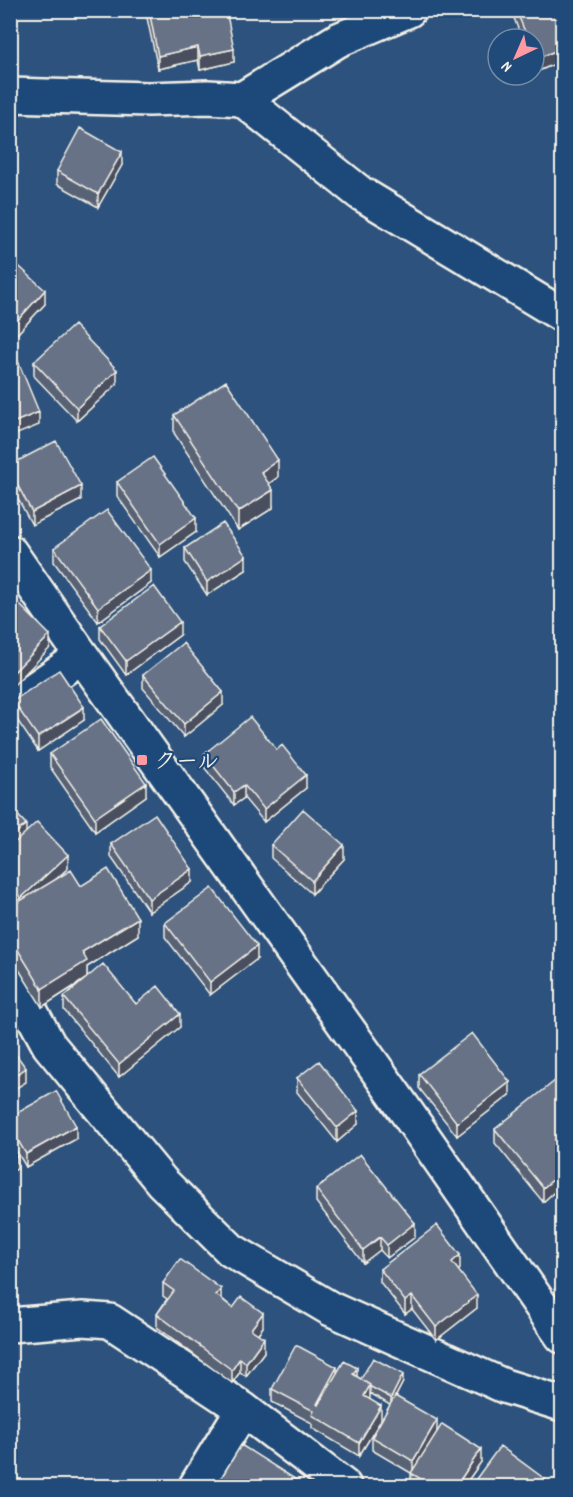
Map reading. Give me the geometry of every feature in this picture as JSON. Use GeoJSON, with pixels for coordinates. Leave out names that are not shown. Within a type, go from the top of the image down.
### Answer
{"type":"FeatureCollection","features":[{"type":"Feature","properties":{"kind":"street"},"geometry":{"type":"LineString","coordinates":[[10,95],[242,99],[338,40],[409,10]]}},
{"type":"Feature","properties":{"kind":"street"},"geometry":{"type":"LineString","coordinates":[[242,99],[360,193],[562,315]]}},
{"type":"Feature","properties":{"kind":"street"},"geometry":{"type":"LineString","coordinates":[[10,552],[394,1094],[562,1336]]}},
{"type":"Feature","properties":{"kind":"street"},"geometry":{"type":"LineString","coordinates":[[10,706],[82,656]]}},
{"type":"Feature","properties":{"kind":"street"},"geometry":{"type":"LineString","coordinates":[[10,973],[49,1045],[162,1182],[231,1250],[332,1309],[504,1386],[562,1404]]}},
{"type":"Feature","properties":{"kind":"street"},"geometry":{"type":"LineString","coordinates":[[10,1325],[83,1319],[110,1321],[243,1409],[344,1486]]}},
{"type":"Feature","properties":{"kind":"street"},"geometry":{"type":"LineString","coordinates":[[195,1486],[243,1409]]}},
{"type":"Feature","properties":{"kind":"building"},"geometry":{"type":"Polygon","coordinates":[[[149,10],[226,10],[234,49],[200,56],[198,47],[158,56],[149,10]]]}},
{"type":"Feature","properties":{"kind":"building"},"geometry":{"type":"Polygon","coordinates":[[[516,10],[562,10],[562,48],[546,55],[546,27],[523,27],[516,10]]]}},
{"type":"Feature","properties":{"kind":"building"},"geometry":{"type":"Polygon","coordinates":[[[80,128],[122,152],[98,194],[57,171],[80,128]]]}},
{"type":"Feature","properties":{"kind":"building"},"geometry":{"type":"Polygon","coordinates":[[[10,258],[45,290],[16,322],[10,317],[10,258]]]}},
{"type":"Feature","properties":{"kind":"building"},"geometry":{"type":"Polygon","coordinates":[[[74,325],[117,370],[77,408],[34,362],[74,325]]]}},
{"type":"Feature","properties":{"kind":"building"},"geometry":{"type":"Polygon","coordinates":[[[18,361],[39,412],[10,424],[10,364],[18,361]]]}},
{"type":"Feature","properties":{"kind":"building"},"geometry":{"type":"Polygon","coordinates":[[[226,381],[278,460],[261,472],[273,490],[238,512],[174,415],[226,381]]]}},
{"type":"Feature","properties":{"kind":"building"},"geometry":{"type":"Polygon","coordinates":[[[56,441],[81,486],[32,512],[10,471],[10,465],[56,441]]]}},
{"type":"Feature","properties":{"kind":"building"},"geometry":{"type":"Polygon","coordinates":[[[153,457],[196,518],[160,544],[117,482],[153,457]]]}},
{"type":"Feature","properties":{"kind":"building"},"geometry":{"type":"Polygon","coordinates":[[[107,510],[151,570],[98,608],[54,548],[107,510]]]}},
{"type":"Feature","properties":{"kind":"building"},"geometry":{"type":"Polygon","coordinates":[[[223,523],[246,556],[207,582],[185,548],[223,523]]]}},
{"type":"Feature","properties":{"kind":"building"},"geometry":{"type":"Polygon","coordinates":[[[154,586],[180,622],[126,661],[100,626],[154,586]]]}},
{"type":"Feature","properties":{"kind":"building"},"geometry":{"type":"Polygon","coordinates":[[[10,597],[50,635],[10,676],[10,597]]]}},
{"type":"Feature","properties":{"kind":"building"},"geometry":{"type":"Polygon","coordinates":[[[183,643],[223,692],[184,724],[143,675],[183,643]]]}},
{"type":"Feature","properties":{"kind":"building"},"geometry":{"type":"Polygon","coordinates":[[[59,670],[84,707],[38,737],[13,701],[59,670]]]}},
{"type":"Feature","properties":{"kind":"building"},"geometry":{"type":"Polygon","coordinates":[[[250,717],[277,750],[282,745],[306,775],[264,809],[244,785],[234,792],[204,754],[250,717]]]}},
{"type":"Feature","properties":{"kind":"building"},"geometry":{"type":"Polygon","coordinates":[[[101,719],[146,783],[95,818],[50,754],[101,719]]]}},
{"type":"Feature","properties":{"kind":"building"},"geometry":{"type":"Polygon","coordinates":[[[10,807],[26,824],[10,838],[10,807]]]}},
{"type":"Feature","properties":{"kind":"building"},"geometry":{"type":"Polygon","coordinates":[[[303,809],[344,845],[312,881],[271,845],[303,809]]]}},
{"type":"Feature","properties":{"kind":"building"},"geometry":{"type":"Polygon","coordinates":[[[155,814],[192,869],[149,899],[111,844],[155,814]]]}},
{"type":"Feature","properties":{"kind":"building"},"geometry":{"type":"Polygon","coordinates":[[[37,822],[68,855],[21,898],[10,887],[10,847],[37,822]]]}},
{"type":"Feature","properties":{"kind":"building"},"geometry":{"type":"Polygon","coordinates":[[[108,869],[138,918],[82,952],[87,961],[42,989],[10,937],[10,907],[71,870],[81,886],[108,869]]]}},
{"type":"Feature","properties":{"kind":"building"},"geometry":{"type":"Polygon","coordinates":[[[212,888],[257,946],[210,982],[165,923],[212,888]]]}},
{"type":"Feature","properties":{"kind":"building"},"geometry":{"type":"Polygon","coordinates":[[[103,964],[136,1004],[158,986],[180,1014],[119,1064],[64,997],[103,964]]]}},
{"type":"Feature","properties":{"kind":"building"},"geometry":{"type":"Polygon","coordinates":[[[472,1033],[510,1082],[457,1123],[419,1074],[472,1033]]]}},
{"type":"Feature","properties":{"kind":"building"},"geometry":{"type":"Polygon","coordinates":[[[10,1046],[26,1068],[10,1079],[10,1046]]]}},
{"type":"Feature","properties":{"kind":"building"},"geometry":{"type":"Polygon","coordinates":[[[319,1061],[358,1111],[337,1128],[297,1078],[319,1061]]]}},
{"type":"Feature","properties":{"kind":"building"},"geometry":{"type":"Polygon","coordinates":[[[556,1080],[562,1088],[562,1172],[543,1188],[495,1129],[556,1080]]]}},
{"type":"Feature","properties":{"kind":"building"},"geometry":{"type":"Polygon","coordinates":[[[56,1091],[76,1126],[26,1154],[10,1127],[10,1117],[56,1091]]]}},
{"type":"Feature","properties":{"kind":"building"},"geometry":{"type":"Polygon","coordinates":[[[10,1146],[17,1156],[10,1160],[10,1146]]]}},
{"type":"Feature","properties":{"kind":"building"},"geometry":{"type":"Polygon","coordinates":[[[360,1154],[415,1223],[387,1245],[380,1237],[363,1250],[316,1189],[360,1154]]]}},
{"type":"Feature","properties":{"kind":"building"},"geometry":{"type":"Polygon","coordinates":[[[437,1225],[460,1255],[452,1262],[477,1295],[436,1327],[412,1296],[405,1301],[380,1269],[437,1225]]]}},
{"type":"Feature","properties":{"kind":"building"},"geometry":{"type":"Polygon","coordinates":[[[180,1259],[221,1289],[216,1295],[233,1308],[241,1297],[263,1313],[251,1329],[264,1338],[246,1363],[240,1358],[232,1370],[157,1314],[174,1291],[163,1283],[180,1259]]]}},
{"type":"Feature","properties":{"kind":"building"},"geometry":{"type":"Polygon","coordinates":[[[296,1345],[337,1367],[318,1405],[344,1361],[357,1368],[353,1374],[370,1385],[364,1396],[381,1406],[359,1443],[312,1415],[314,1411],[272,1389],[296,1345]]]}},
{"type":"Feature","properties":{"kind":"building"},"geometry":{"type":"Polygon","coordinates":[[[373,1358],[403,1374],[391,1398],[361,1379],[373,1358]]]}},
{"type":"Feature","properties":{"kind":"building"},"geometry":{"type":"Polygon","coordinates":[[[395,1396],[437,1420],[413,1461],[372,1437],[395,1396]]]}},
{"type":"Feature","properties":{"kind":"building"},"geometry":{"type":"Polygon","coordinates":[[[442,1424],[481,1449],[456,1486],[432,1486],[411,1473],[442,1424]]]}},
{"type":"Feature","properties":{"kind":"building"},"geometry":{"type":"Polygon","coordinates":[[[241,1445],[306,1486],[224,1486],[218,1483],[241,1445]]]}},
{"type":"Feature","properties":{"kind":"building"},"geometry":{"type":"Polygon","coordinates":[[[500,1446],[553,1485],[478,1486],[473,1483],[500,1446]]]}},
{"type":"Feature","properties":{"kind":"place","name":"クール"},"geometry":{"type":"Point","coordinates":[142,760]}}]}
